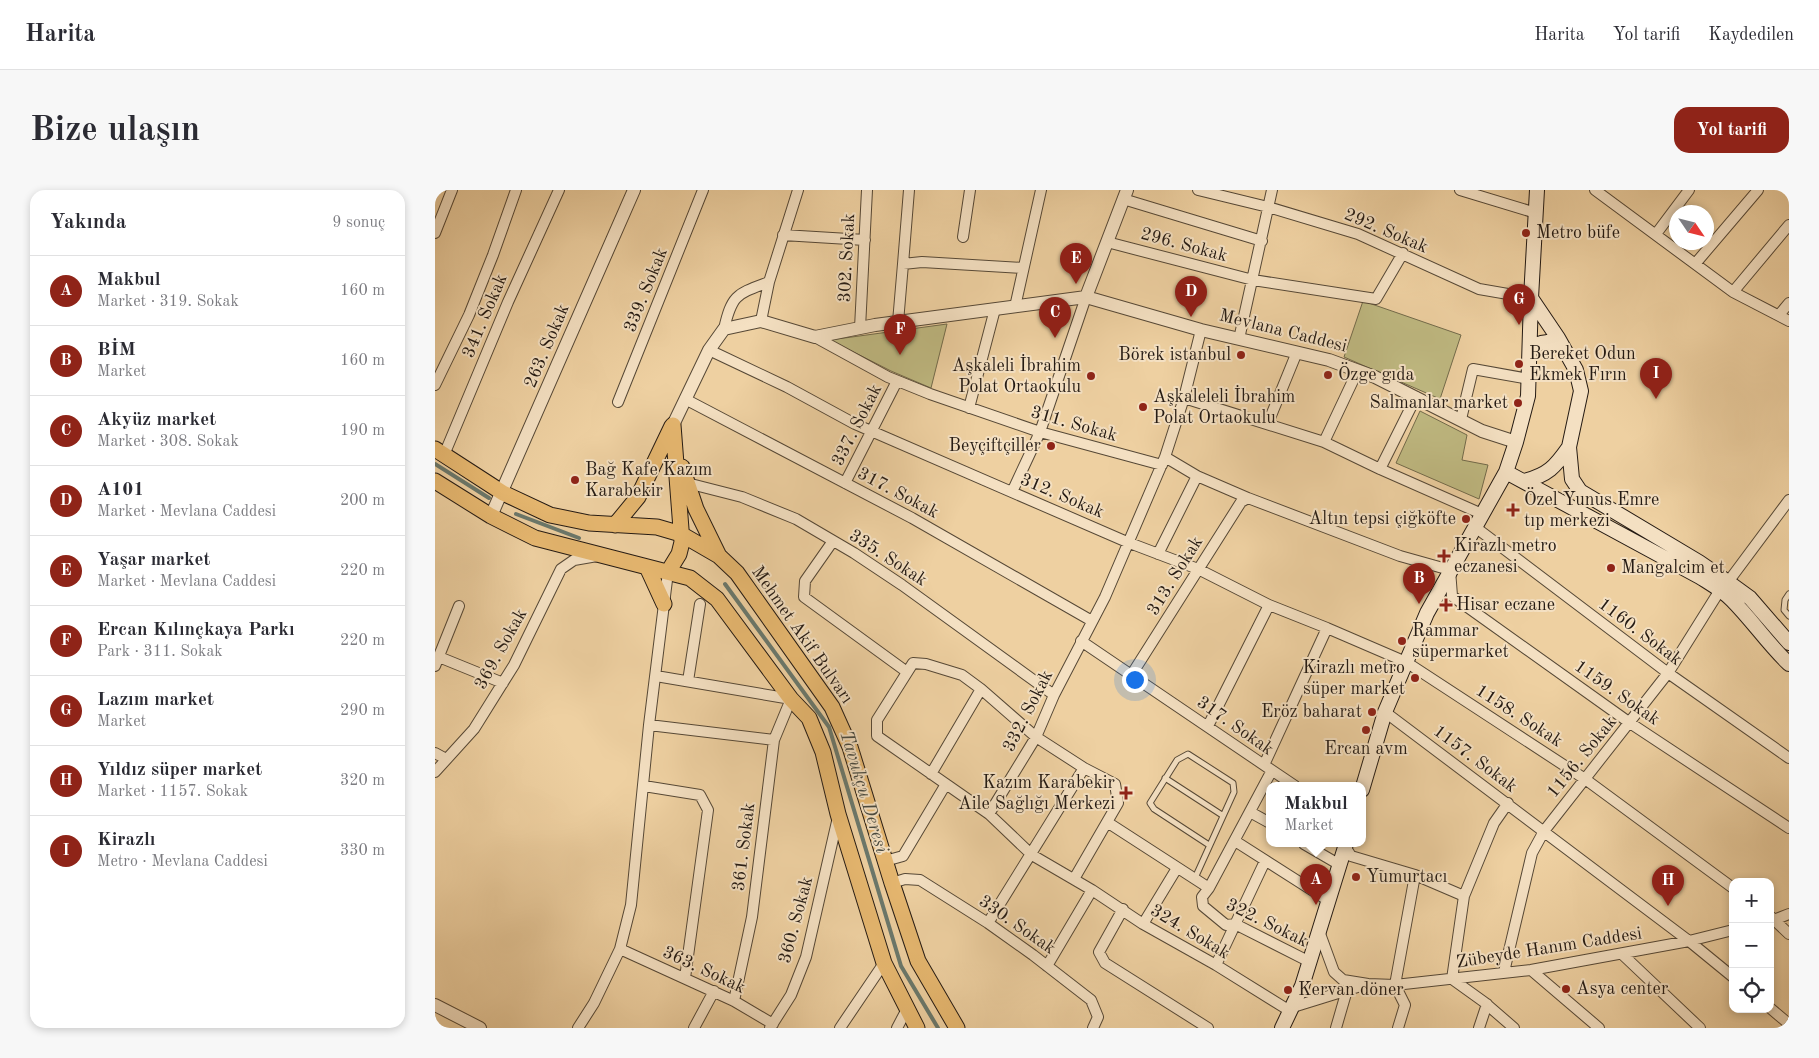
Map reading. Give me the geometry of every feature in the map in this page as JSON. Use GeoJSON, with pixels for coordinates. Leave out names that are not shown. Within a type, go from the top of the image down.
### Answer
{"type":"FeatureCollection","features":[{"type":"Feature","properties":{"kind":"main road"},"geometry":{"type":"LineString","coordinates":[[1364,782],[1385,712],[1427,612],[1505,472],[1516,442],[1528,396],[1537,190]]}},
{"type":"Feature","properties":{"kind":"main road"},"geometry":{"type":"LineString","coordinates":[[1531,298],[1576,370],[1581,391],[1569,447],[1572,479],[1580,491],[1699,562],[1724,586],[1732,600],[1772,648],[1789,664]]}},
{"type":"Feature","properties":{"kind":"main road"},"geometry":{"type":"LineString","coordinates":[[1530,350],[1536,344],[1551,342],[1563,348]]}},
{"type":"Feature","properties":{"kind":"main road"},"geometry":{"type":"LineString","coordinates":[[673,425],[679,457],[696,509],[719,556]]}},
{"type":"Feature","properties":{"kind":"main road"},"geometry":{"type":"LineString","coordinates":[[615,524],[638,497],[673,425]]}},
{"type":"Feature","properties":{"kind":"main road"},"geometry":{"type":"LineString","coordinates":[[668,572],[679,554],[682,542],[673,425]]}},
{"type":"Feature","properties":{"kind":"main road"},"geometry":{"type":"LineString","coordinates":[[1524,481],[1539,477],[1556,466],[1569,447]]}},
{"type":"Feature","properties":{"kind":"main road","name":"Mehmet Akif Bulvarı"},"geometry":{"type":"LineString","coordinates":[[439,452],[503,493],[550,515],[589,523],[657,527],[681,534],[719,556],[737,573],[832,707],[850,747],[918,961],[957,1028]]}},
{"type":"Feature","properties":{"kind":"main road"},"geometry":{"type":"LineString","coordinates":[[1505,472],[1700,576],[1749,598],[1789,643]]}},
{"type":"Feature","properties":{"kind":"main road"},"geometry":{"type":"LineString","coordinates":[[435,481],[491,516],[535,538],[690,578],[717,598],[791,699],[809,718],[823,752],[838,814],[885,963],[917,1028]]}},
{"type":"Feature","properties":{"kind":"main road"},"geometry":{"type":"LineString","coordinates":[[647,567],[663,604]]}},
{"type":"Feature","properties":{"kind":"main road"},"geometry":{"type":"LineString","coordinates":[[1282,1028],[1302,986],[1345,847]]}},
{"type":"Feature","properties":{"kind":"street"},"geometry":{"type":"LineString","coordinates":[[435,233],[452,190]]}},
{"type":"Feature","properties":{"kind":"street"},"geometry":{"type":"LineString","coordinates":[[435,385],[469,315],[516,190]]}},
{"type":"Feature","properties":{"kind":"street","name":"341. Sokak"},"geometry":{"type":"LineString","coordinates":[[439,452],[559,190]]}},
{"type":"Feature","properties":{"kind":"street","name":"263. Sokak"},"geometry":{"type":"LineString","coordinates":[[491,516],[503,493],[633,190]]}},
{"type":"Feature","properties":{"kind":"street","name":"339. Sokak"},"geometry":{"type":"LineString","coordinates":[[619,402],[703,190]]}},
{"type":"Feature","properties":{"kind":"street"},"geometry":{"type":"LineString","coordinates":[[761,321],[769,282],[798,190]]}},
{"type":"Feature","properties":{"kind":"street","name":"302. Sokak"},"geometry":{"type":"LineString","coordinates":[[860,328],[867,190]]}},
{"type":"Feature","properties":{"kind":"street"},"geometry":{"type":"LineString","coordinates":[[898,322],[909,190]]}},
{"type":"Feature","properties":{"kind":"street"},"geometry":{"type":"LineString","coordinates":[[963,237],[970,190]]}},
{"type":"Feature","properties":{"kind":"street"},"geometry":{"type":"LineString","coordinates":[[1015,307],[1041,190]]}},
{"type":"Feature","properties":{"kind":"street","name":"292. Sokak"},"geometry":{"type":"LineString","coordinates":[[1198,190],[1268,207],[1358,234],[1479,289],[1531,298]]}},
{"type":"Feature","properties":{"kind":"street"},"geometry":{"type":"LineString","coordinates":[[1239,339],[1272,190]]}},
{"type":"Feature","properties":{"kind":"street"},"geometry":{"type":"LineString","coordinates":[[1460,190],[1536,213]]}},
{"type":"Feature","properties":{"kind":"street"},"geometry":{"type":"LineString","coordinates":[[1595,190],[1733,292],[1789,321]]}},
{"type":"Feature","properties":{"kind":"street"},"geometry":{"type":"LineString","coordinates":[[1656,234],[1689,190]]}},
{"type":"Feature","properties":{"kind":"street"},"geometry":{"type":"LineString","coordinates":[[1695,264],[1758,190]]}},
{"type":"Feature","properties":{"kind":"street"},"geometry":{"type":"LineString","coordinates":[[1012,492],[1041,432],[1086,298],[1125,194]]}},
{"type":"Feature","properties":{"kind":"street","name":"296. Sokak"},"geometry":{"type":"LineString","coordinates":[[1125,194],[1262,241]]}},
{"type":"Feature","properties":{"kind":"street"},"geometry":{"type":"LineString","coordinates":[[1733,292],[1789,225]]}},
{"type":"Feature","properties":{"kind":"street"},"geometry":{"type":"LineString","coordinates":[[783,235],[865,240]]}},
{"type":"Feature","properties":{"kind":"street","name":"296. Sokak"},"geometry":{"type":"LineString","coordinates":[[1107,242],[1253,280],[1376,300],[1403,254]]}},
{"type":"Feature","properties":{"kind":"street"},"geometry":{"type":"LineString","coordinates":[[903,264],[922,262],[1023,268]]}},
{"type":"Feature","properties":{"kind":"street"},"geometry":{"type":"LineString","coordinates":[[673,425],[709,350],[724,329],[729,307],[741,293],[769,282]]}},
{"type":"Feature","properties":{"kind":"street","name":"Mevlana Caddesi"},"geometry":{"type":"LineString","coordinates":[[724,329],[761,321],[815,337],[898,322],[1086,298],[1201,330],[1329,360],[1358,370],[1482,431],[1516,442]]}},
{"type":"Feature","properties":{"kind":"street"},"geometry":{"type":"LineString","coordinates":[[1779,315],[1789,303]]}},
{"type":"Feature","properties":{"kind":"street"},"geometry":{"type":"LineString","coordinates":[[969,408],[995,309]]}},
{"type":"Feature","properties":{"kind":"street","name":"332. Sokak"},"geometry":{"type":"LineString","coordinates":[[989,814],[1036,737],[1054,695],[1105,597],[1163,461],[1184,398],[1201,330]]}},
{"type":"Feature","properties":{"kind":"street","name":"311. Sokak"},"geometry":{"type":"LineString","coordinates":[[815,337],[897,381],[969,408],[1041,432],[1163,461],[1248,498],[1400,556],[1450,570]]}},
{"type":"Feature","properties":{"kind":"street","name":"312. Sokak"},"geometry":{"type":"LineString","coordinates":[[709,350],[787,387],[855,424],[1127,542],[1198,569],[1269,605],[1406,662]]}},
{"type":"Feature","properties":{"kind":"street"},"geometry":{"type":"LineString","coordinates":[[1269,423],[1297,352]]}},
{"type":"Feature","properties":{"kind":"street"},"geometry":{"type":"LineString","coordinates":[[1461,419],[1473,369],[1529,379]]}},
{"type":"Feature","properties":{"kind":"street"},"geometry":{"type":"LineString","coordinates":[[1323,442],[1358,370]]}},
{"type":"Feature","properties":{"kind":"street","name":"337. Sokak"},"geometry":{"type":"LineString","coordinates":[[845,483],[897,381]]}},
{"type":"Feature","properties":{"kind":"street"},"geometry":{"type":"LineString","coordinates":[[1380,469],[1416,397]]}},
{"type":"Feature","properties":{"kind":"street"},"geometry":{"type":"LineString","coordinates":[[1184,398],[1269,423],[1323,442],[1482,514]]}},
{"type":"Feature","properties":{"kind":"street","name":"317. Sokak"},"geometry":{"type":"LineString","coordinates":[[685,400],[912,518],[1092,621]]}},
{"type":"Feature","properties":{"kind":"street"},"geometry":{"type":"LineString","coordinates":[[1158,554],[1197,476]]}},
{"type":"Feature","properties":{"kind":"street","name":"335. Sokak"},"geometry":{"type":"LineString","coordinates":[[687,483],[742,497],[796,519],[902,585],[1054,695]]}},
{"type":"Feature","properties":{"kind":"street","name":"313. Sokak"},"geometry":{"type":"LineString","coordinates":[[1132,674],[1241,502],[1248,498]]}},
{"type":"Feature","properties":{"kind":"street","name":"1156. Sokak"},"geometry":{"type":"LineString","coordinates":[[1504,972],[1532,853],[1544,830],[1668,673],[1724,586],[1789,500]]}},
{"type":"Feature","properties":{"kind":"street","name":"1160. Sokak"},"geometry":{"type":"LineString","coordinates":[[1475,527],[1668,673],[1789,758]]}},
{"type":"Feature","properties":{"kind":"street"},"geometry":{"type":"LineString","coordinates":[[833,541],[805,581],[804,596],[907,672],[913,663],[926,664],[962,675],[1036,737],[1084,768],[1115,784],[1118,803],[1074,879]]}},
{"type":"Feature","properties":{"kind":"street","name":"369. Sokak"},"geometry":{"type":"LineString","coordinates":[[435,772],[474,728],[503,683],[514,665],[561,569],[574,560],[599,555]]}},
{"type":"Feature","properties":{"kind":"street","name":"1159. Sokak"},"geometry":{"type":"LineString","coordinates":[[1450,570],[1452,596],[1630,723],[1789,828]]}},
{"type":"Feature","properties":{"kind":"street"},"geometry":{"type":"LineString","coordinates":[[578,1028],[594,1003],[620,949],[631,905],[649,725],[668,572]]}},
{"type":"Feature","properties":{"kind":"street"},"geometry":{"type":"LineString","coordinates":[[688,681],[700,604]]}},
{"type":"Feature","properties":{"kind":"street"},"geometry":{"type":"LineString","coordinates":[[1208,726],[1269,605]]}},
{"type":"Feature","properties":{"kind":"street"},"geometry":{"type":"LineString","coordinates":[[459,606],[437,662],[503,683]]}},
{"type":"Feature","properties":{"kind":"street","name":"322. Sokak"},"geometry":{"type":"LineString","coordinates":[[1310,962],[1235,924],[1226,925],[1203,906],[1202,897],[1209,888],[1250,812],[1327,628]]}},
{"type":"Feature","properties":{"kind":"street","name":"317. Sokak"},"geometry":{"type":"LineString","coordinates":[[1081,641],[1289,782]]}},
{"type":"Feature","properties":{"kind":"street","name":"1158. Sokak"},"geometry":{"type":"LineString","coordinates":[[1406,662],[1585,779],[1729,885]]}},
{"type":"Feature","properties":{"kind":"street","name":"324. Sokak"},"geometry":{"type":"LineString","coordinates":[[907,672],[877,720],[877,736],[989,814],[1031,855],[1123,909],[1143,924],[1291,1009]]}},
{"type":"Feature","properties":{"kind":"street"},"geometry":{"type":"LineString","coordinates":[[656,676],[791,699]]}},
{"type":"Feature","properties":{"kind":"street"},"geometry":{"type":"LineString","coordinates":[[931,774],[981,689]]}},
{"type":"Feature","properties":{"kind":"street","name":"361. Sokak"},"geometry":{"type":"LineString","coordinates":[[735,1000],[752,918],[774,740],[791,699]]}},
{"type":"Feature","properties":{"kind":"street","name":"1157. Sokak"},"geometry":{"type":"LineString","coordinates":[[1385,712],[1544,830],[1729,974]]}},
{"type":"Feature","properties":{"kind":"street"},"geometry":{"type":"LineString","coordinates":[[649,725],[774,740]]}},
{"type":"Feature","properties":{"kind":"street"},"geometry":{"type":"LineString","coordinates":[[435,753],[446,759]]}},
{"type":"Feature","properties":{"kind":"street"},"geometry":{"type":"LineString","coordinates":[[988,923],[1084,768]]}},
{"type":"Feature","properties":{"kind":"street"},"geometry":{"type":"LineString","coordinates":[[885,861],[903,856],[946,784]]}},
{"type":"Feature","properties":{"kind":"street"},"geometry":{"type":"LineString","coordinates":[[644,786],[700,795],[708,810],[685,978]]}},
{"type":"Feature","properties":{"kind":"street"},"geometry":{"type":"LineString","coordinates":[[1508,803],[1494,823],[1464,896],[1452,979],[1487,1004],[1514,1028]]}},
{"type":"Feature","properties":{"kind":"street"},"geometry":{"type":"LineString","coordinates":[[1250,812],[1266,821]]}},
{"type":"Feature","properties":{"kind":"street","name":"360. Sokak"},"geometry":{"type":"LineString","coordinates":[[771,1026],[791,995],[806,957],[838,814]]}},
{"type":"Feature","properties":{"kind":"street","name":"322. Sokak"},"geometry":{"type":"LineString","coordinates":[[1107,822],[1209,888]]}},
{"type":"Feature","properties":{"kind":"street"},"geometry":{"type":"LineString","coordinates":[[1235,841],[1329,901]]}},
{"type":"Feature","properties":{"kind":"street"},"geometry":{"type":"LineString","coordinates":[[1309,847],[1339,865]]}},
{"type":"Feature","properties":{"kind":"street"},"geometry":{"type":"LineString","coordinates":[[1347,847],[1351,856],[1415,875],[1464,896]]}},
{"type":"Feature","properties":{"kind":"street"},"geometry":{"type":"LineString","coordinates":[[1216,965],[1265,861]]}},
{"type":"Feature","properties":{"kind":"street"},"geometry":{"type":"LineString","coordinates":[[1143,924],[1177,868]]}},
{"type":"Feature","properties":{"kind":"street"},"geometry":{"type":"LineString","coordinates":[[1398,1028],[1405,1005],[1395,985],[1415,875]]}},
{"type":"Feature","properties":{"kind":"street","name":"330. Sokak"},"geometry":{"type":"LineString","coordinates":[[892,883],[905,879],[920,880],[988,923],[1091,1000],[1098,1017],[1093,1028]]}},
{"type":"Feature","properties":{"kind":"street"},"geometry":{"type":"LineString","coordinates":[[1047,966],[1092,890]]}},
{"type":"Feature","properties":{"kind":"street"},"geometry":{"type":"LineString","coordinates":[[1123,909],[1099,952],[1105,963],[1208,1028]]}},
{"type":"Feature","properties":{"kind":"street"},"geometry":{"type":"LineString","coordinates":[[1774,918],[1789,914]]}},
{"type":"Feature","properties":{"kind":"street"},"geometry":{"type":"LineString","coordinates":[[1774,921],[1789,934]]}},
{"type":"Feature","properties":{"kind":"street","name":"Zübeyde Hanım Caddesi"},"geometry":{"type":"LineString","coordinates":[[1319,931],[1334,972],[1343,980],[1368,984],[1395,985],[1531,970],[1689,941],[1729,931]]}},
{"type":"Feature","properties":{"kind":"street","name":"363. Sokak"},"geometry":{"type":"LineString","coordinates":[[620,949],[735,1000],[771,1026]]}},
{"type":"Feature","properties":{"kind":"street"},"geometry":{"type":"LineString","coordinates":[[1622,954],[1700,1028]]}},
{"type":"Feature","properties":{"kind":"street"},"geometry":{"type":"LineString","coordinates":[[840,1028],[885,963]]}},
{"type":"Feature","properties":{"kind":"street"},"geometry":{"type":"LineString","coordinates":[[1531,970],[1599,1028]]}},
{"type":"Feature","properties":{"kind":"street","name":"Zübeyde Hanım Caddesi"},"geometry":{"type":"LineString","coordinates":[[1291,1009],[1368,984]]}},
{"type":"Feature","properties":{"kind":"street"},"geometry":{"type":"LineString","coordinates":[[1336,1028],[1347,990]]}},
{"type":"Feature","properties":{"kind":"street"},"geometry":{"type":"LineString","coordinates":[[694,1028],[714,991]]}},
{"type":"Feature","properties":{"kind":"street"},"geometry":{"type":"LineString","coordinates":[[1479,1028],[1487,1004]]}},
{"type":"Feature","properties":{"kind":"street"},"geometry":{"type":"LineString","coordinates":[[435,1005],[480,1028]]}},
{"type":"Feature","properties":{"kind":"street"},"geometry":{"type":"LineString","coordinates":[[897,1028],[907,1009]]}},
{"type":"Feature","properties":{"kind":"street"},"geometry":{"type":"LineString","coordinates":[[1774,1011],[1789,1024]]}},
{"type":"Feature","properties":{"kind":"lane"},"geometry":{"type":"LineString","coordinates":[[1789,594],[1785,600],[1784,610],[1789,616]]}},
{"type":"Feature","properties":{"kind":"lane"},"geometry":{"type":"LineString","coordinates":[[1195,879],[1222,815],[1234,792],[1233,783],[1188,754],[1177,760],[1150,802],[1154,809],[1209,845]]}},
{"type":"Feature","properties":{"kind":"lane"},"geometry":{"type":"LineString","coordinates":[[1165,778],[1222,815]]}},
{"type":"Feature","properties":{"kind":"shaded area"},"geometry":{"type":"Polygon","coordinates":[[[1363,301],[1461,335],[1440,399],[1344,357],[1363,301]]]}},
{"type":"Feature","properties":{"kind":"shaded area"},"geometry":{"type":"Polygon","coordinates":[[[947,324],[931,388],[891,371],[830,340],[947,324]]]}},
{"type":"Feature","properties":{"kind":"shaded area"},"geometry":{"type":"Polygon","coordinates":[[[1420,411],[1467,435],[1462,460],[1488,465],[1479,499],[1396,463],[1420,411]]]}},
{"type":"Feature","properties":{"kind":"waterway","name":"Tavukçu Deresi"},"geometry":{"type":"LineString","coordinates":[[435,464],[489,498]]}},
{"type":"Feature","properties":{"kind":"waterway","name":"Tavukçu Deresi"},"geometry":{"type":"LineString","coordinates":[[516,514],[579,538]]}},
{"type":"Feature","properties":{"kind":"waterway","name":"Tavukçu Deresi"},"geometry":{"type":"LineString","coordinates":[[725,584],[829,727],[901,966],[938,1028]]}},
{"type":"Feature","properties":{"kind":"place","name":"Metro büfe"},"geometry":{"type":"Point","coordinates":[1526,233]}},
{"type":"Feature","properties":{"kind":"place","name":"Yaşar market"},"geometry":{"type":"Point","coordinates":[1076,284]}},
{"type":"Feature","properties":{"kind":"place","name":"A101"},"geometry":{"type":"Point","coordinates":[1191,317]}},
{"type":"Feature","properties":{"kind":"place","name":"Lazım market"},"geometry":{"type":"Point","coordinates":[1519,325]}},
{"type":"Feature","properties":{"kind":"place","name":"Akyüz market"},"geometry":{"type":"Point","coordinates":[1055,338]}},
{"type":"Feature","properties":{"kind":"place","name":"Ercan Kılınçkaya Parkı"},"geometry":{"type":"Point","coordinates":[900,355]}},
{"type":"Feature","properties":{"kind":"place","name":"Börek istanbul"},"geometry":{"type":"Point","coordinates":[1241,355]}},
{"type":"Feature","properties":{"kind":"place","name":"Bereket Odun Ekmek Fırın"},"geometry":{"type":"Point","coordinates":[1519,364]}},
{"type":"Feature","properties":{"kind":"place","name":"Özge gıda"},"geometry":{"type":"Point","coordinates":[1328,375]}},
{"type":"Feature","properties":{"kind":"place","name":"Aşkaleli İbrahim Polat Ortaokulu"},"geometry":{"type":"Point","coordinates":[1091,376]}},
{"type":"Feature","properties":{"kind":"place","name":"Kirazlı"},"geometry":{"type":"Point","coordinates":[1656,399]}},
{"type":"Feature","properties":{"kind":"place","name":"Salmanlar market"},"geometry":{"type":"Point","coordinates":[1518,403]}},
{"type":"Feature","properties":{"kind":"place","name":"Aşkaleleli İbrahim Polat Ortaokulu"},"geometry":{"type":"Point","coordinates":[1143,407]}},
{"type":"Feature","properties":{"kind":"place","name":"Beyçiftçiller"},"geometry":{"type":"Point","coordinates":[1051,446]}},
{"type":"Feature","properties":{"kind":"place","name":"Bağ Kafe Kazım Karabekir"},"geometry":{"type":"Point","coordinates":[575,480]}},
{"type":"Feature","properties":{"kind":"place","name":"Özel Yunus Emre tıp merkezi"},"geometry":{"type":"Point","coordinates":[1513,510]}},
{"type":"Feature","properties":{"kind":"place","name":"Altın tepsi çiğköfte"},"geometry":{"type":"Point","coordinates":[1466,519]}},
{"type":"Feature","properties":{"kind":"place","name":"Kirazlı metro eczanesi"},"geometry":{"type":"Point","coordinates":[1444,556]}},
{"type":"Feature","properties":{"kind":"place","name":"Mangalcim et"},"geometry":{"type":"Point","coordinates":[1611,568]}},
{"type":"Feature","properties":{"kind":"place","name":"BİM"},"geometry":{"type":"Point","coordinates":[1419,604]}},
{"type":"Feature","properties":{"kind":"place","name":"Hisar eczane"},"geometry":{"type":"Point","coordinates":[1446,605]}},
{"type":"Feature","properties":{"kind":"place","name":"Rammar süpermarket"},"geometry":{"type":"Point","coordinates":[1402,641]}},
{"type":"Feature","properties":{"kind":"place","name":"Kirazlı metro süper market"},"geometry":{"type":"Point","coordinates":[1415,678]}},
{"type":"Feature","properties":{"kind":"place","name":"Eröz baharat"},"geometry":{"type":"Point","coordinates":[1372,712]}},
{"type":"Feature","properties":{"kind":"place","name":"Ercan avm"},"geometry":{"type":"Point","coordinates":[1366,730]}},
{"type":"Feature","properties":{"kind":"place","name":"Kazım Karabekir Aile Sağlığı Merkezi"},"geometry":{"type":"Point","coordinates":[1126,793]}},
{"type":"Feature","properties":{"kind":"place","name":"Yumurtacı"},"geometry":{"type":"Point","coordinates":[1356,877]}},
{"type":"Feature","properties":{"kind":"place","name":"Makbul"},"geometry":{"type":"Point","coordinates":[1316,905]}},
{"type":"Feature","properties":{"kind":"place","name":"Yıldız süper market"},"geometry":{"type":"Point","coordinates":[1668,906]}},
{"type":"Feature","properties":{"kind":"place","name":"Asya center"},"geometry":{"type":"Point","coordinates":[1566,989]}},
{"type":"Feature","properties":{"kind":"place","name":"Kervan döner"},"geometry":{"type":"Point","coordinates":[1288,990]}}]}
